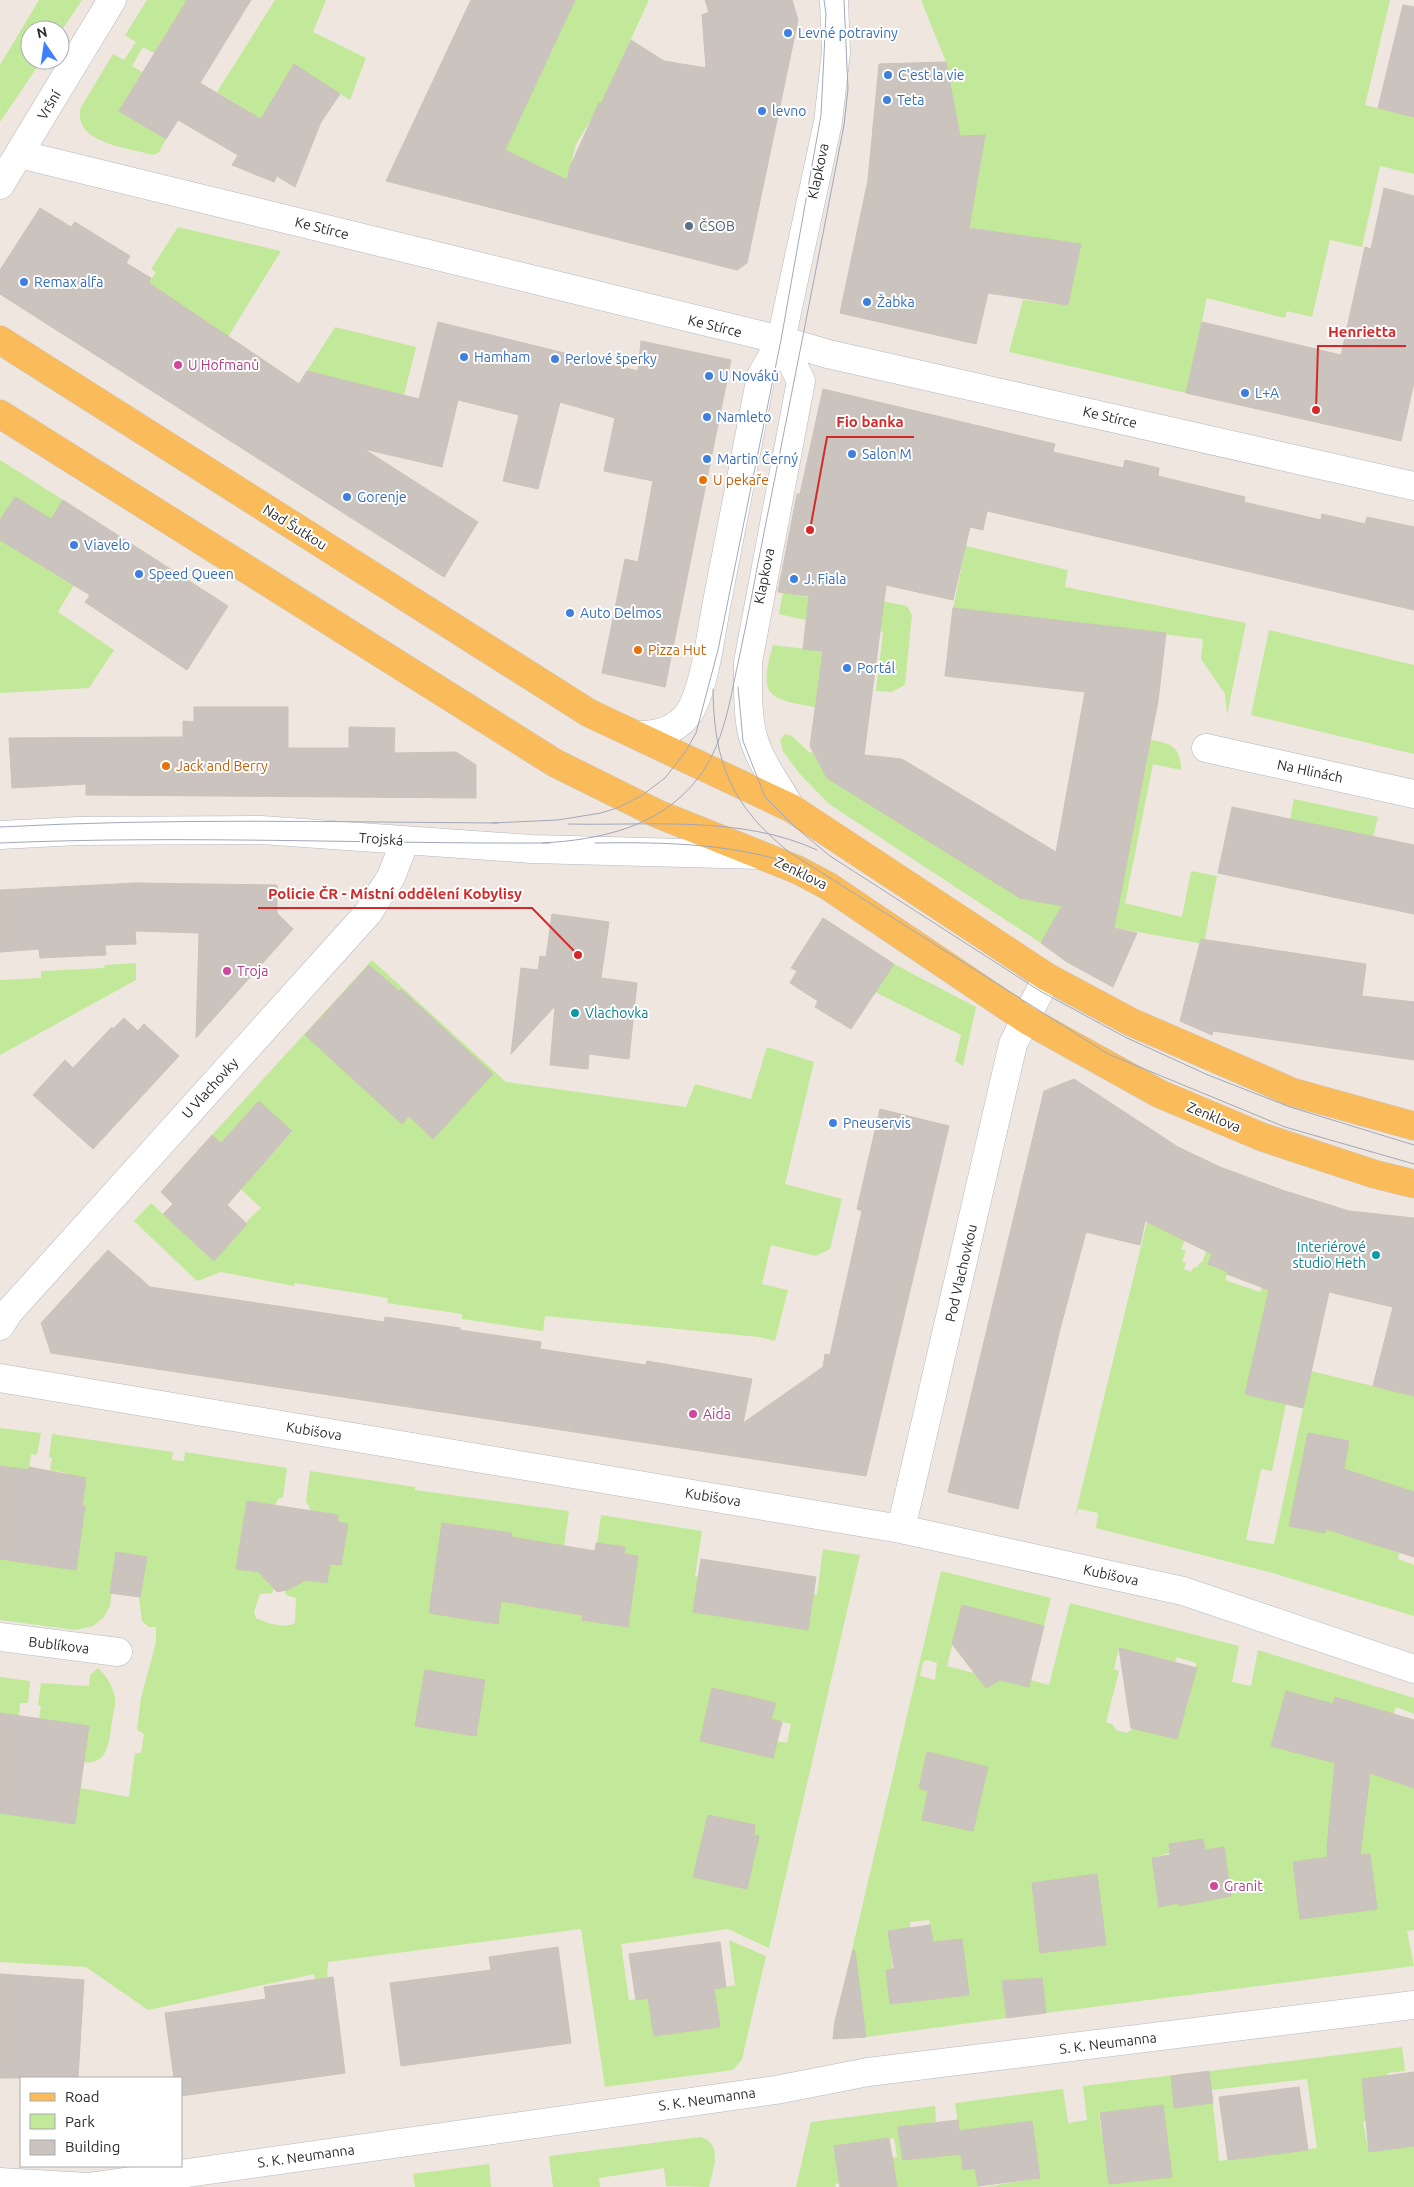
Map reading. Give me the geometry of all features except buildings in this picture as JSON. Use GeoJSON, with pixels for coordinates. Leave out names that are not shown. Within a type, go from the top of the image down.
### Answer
{"type":"FeatureCollection","features":[{"type":"Feature","properties":{"kind":"main road","name":"Nad Šutkou"},"geometry":{"type":"LineString","coordinates":[[0,340],[589,713],[636,735]]}},
{"type":"Feature","properties":{"kind":"main road","name":"Zenklova"},"geometry":{"type":"LineString","coordinates":[[0,414],[555,763],[658,814],[762,855],[828,886],[1027,1020],[1168,1098],[1262,1137],[1374,1174],[1414,1184]]}},
{"type":"Feature","properties":{"kind":"main road"},"geometry":{"type":"LineString","coordinates":[[636,735],[791,808],[1047,977],[1131,1022],[1292,1092],[1414,1126]]}},
{"type":"Feature","properties":{"kind":"street","name":"Vršní"},"geometry":{"type":"LineString","coordinates":[[0,184],[112,0]]}},
{"type":"Feature","properties":{"kind":"street","name":"Klapkova"},"geometry":{"type":"LineString","coordinates":[[636,735],[651,736],[666,731],[680,723],[695,702],[711,633],[761,376],[782,340],[834,88],[836,52],[834,0]]}},
{"type":"Feature","properties":{"kind":"street","name":"Ke Stírce"},"geometry":{"type":"LineString","coordinates":[[19,154],[782,340],[828,354],[1414,486]]}},
{"type":"Feature","properties":{"kind":"street","name":"Klapkova"},"geometry":{"type":"LineString","coordinates":[[782,340],[801,381],[748,662],[751,730],[764,763],[791,808]]}},
{"type":"Feature","properties":{"kind":"street","name":"Na Hlinách"},"geometry":{"type":"LineString","coordinates":[[1206,748],[1414,794]]}},
{"type":"Feature","properties":{"kind":"street","name":"Trojská"},"geometry":{"type":"LineString","coordinates":[[0,835],[78,831],[261,830],[532,849],[762,855]]}},
{"type":"Feature","properties":{"kind":"street","name":"U Vlachovky"},"geometry":{"type":"LineString","coordinates":[[0,1326],[9,1312],[368,914],[392,877],[404,841]]}},
{"type":"Feature","properties":{"kind":"street"},"geometry":{"type":"LineString","coordinates":[[1027,1020],[1047,977]]}},
{"type":"Feature","properties":{"kind":"street","name":"Pod Vlachovkou"},"geometry":{"type":"LineString","coordinates":[[901,1529],[1013,1044],[1027,1020]]}},
{"type":"Feature","properties":{"kind":"street","name":"Kubišova"},"geometry":{"type":"LineString","coordinates":[[0,1378],[901,1529],[1183,1591],[1414,1669]]}},
{"type":"Feature","properties":{"kind":"street","name":"Bublíkova"},"geometry":{"type":"LineString","coordinates":[[0,1637],[118,1652]]}},
{"type":"Feature","properties":{"kind":"street","name":"S. K. Neumanna"},"geometry":{"type":"LineString","coordinates":[[0,2182],[88,2187],[766,2091],[868,2072],[1414,2005]]}},
{"type":"Feature","properties":{"kind":"green space"},"geometry":{"type":"Polygon","coordinates":[[[39,0],[82,0],[69,20],[27,20],[39,0]]]}},
{"type":"Feature","properties":{"kind":"green space"},"geometry":{"type":"Polygon","coordinates":[[[147,0],[187,0],[154,53],[143,47],[132,66],[142,72],[119,111],[166,139],[159,152],[154,155],[104,142],[85,129],[80,119],[81,107],[113,54],[124,60],[136,42],[125,35],[147,0]]]}},
{"type":"Feature","properties":{"kind":"green space"},"geometry":{"type":"Polygon","coordinates":[[[275,0],[326,0],[313,32],[366,58],[350,100],[294,65],[261,119],[217,92],[275,0]]]}},
{"type":"Feature","properties":{"kind":"green space"},"geometry":{"type":"Polygon","coordinates":[[[575,0],[649,0],[602,102],[576,144],[567,180],[530,162],[500,161],[575,0]]]}},
{"type":"Feature","properties":{"kind":"green space"},"geometry":{"type":"Polygon","coordinates":[[[921,0],[1390,0],[1365,105],[1414,117],[1414,174],[1380,166],[1362,247],[1330,240],[1312,317],[1287,311],[1285,318],[1207,298],[1186,393],[1009,352],[1023,300],[1068,305],[1081,245],[968,227],[985,135],[960,136],[946,62],[921,0]]]}},
{"type":"Feature","properties":{"kind":"green space"},"geometry":{"type":"Polygon","coordinates":[[[20,32],[20,70],[35,70],[0,122],[0,65],[20,32]]]}},
{"type":"Feature","properties":{"kind":"green space"},"geometry":{"type":"Polygon","coordinates":[[[178,227],[281,251],[228,337],[196,314],[195,316],[147,286],[156,272],[151,269],[178,227]]]}},
{"type":"Feature","properties":{"kind":"green space"},"geometry":{"type":"Polygon","coordinates":[[[335,327],[416,347],[404,395],[307,371],[335,327]]]}},
{"type":"Feature","properties":{"kind":"green space"},"geometry":{"type":"Polygon","coordinates":[[[0,460],[63,500],[51,519],[15,497],[0,520],[0,460]]]}},
{"type":"Feature","properties":{"kind":"green space"},"geometry":{"type":"Polygon","coordinates":[[[0,540],[74,585],[58,612],[114,650],[89,688],[0,693],[0,540]]]}},
{"type":"Feature","properties":{"kind":"green space"},"geometry":{"type":"Polygon","coordinates":[[[966,546],[1068,570],[1065,587],[1246,623],[1227,715],[1225,694],[1201,659],[1203,639],[953,609],[966,546]]]}},
{"type":"Feature","properties":{"kind":"green space"},"geometry":{"type":"Polygon","coordinates":[[[783,592],[834,602],[871,599],[907,606],[912,615],[905,685],[891,692],[876,691],[883,632],[828,625],[779,614],[783,592]]]}},
{"type":"Feature","properties":{"kind":"green space"},"geometry":{"type":"Polygon","coordinates":[[[1269,630],[1414,665],[1414,754],[1251,715],[1269,630]]]}},
{"type":"Feature","properties":{"kind":"green space"},"geometry":{"type":"Polygon","coordinates":[[[773,645],[823,651],[815,707],[786,701],[770,692],[767,684],[767,675],[773,645]]]}},
{"type":"Feature","properties":{"kind":"green space"},"geometry":{"type":"Polygon","coordinates":[[[785,734],[792,736],[809,752],[1116,916],[1151,740],[1169,745],[1177,751],[1181,762],[1181,770],[1153,764],[1125,903],[1182,917],[1191,871],[1217,876],[1204,944],[1056,917],[1041,943],[829,804],[799,773],[783,751],[780,740],[785,734]]]}},
{"type":"Feature","properties":{"kind":"green space"},"geometry":{"type":"Polygon","coordinates":[[[1294,799],[1378,817],[1373,837],[1290,819],[1294,799]]]}},
{"type":"Feature","properties":{"kind":"green space"},"geometry":{"type":"Polygon","coordinates":[[[372,960],[506,1082],[686,1107],[695,1084],[751,1099],[767,1047],[814,1062],[785,1184],[842,1199],[830,1249],[816,1256],[771,1245],[762,1284],[788,1290],[775,1341],[759,1337],[545,1316],[543,1331],[462,1319],[462,1314],[387,1303],[388,1298],[295,1283],[294,1286],[221,1272],[197,1281],[134,1221],[151,1203],[213,1260],[247,1224],[247,1221],[261,1208],[234,1183],[254,1175],[292,1132],[259,1101],[221,1143],[212,1135],[372,960]]]}},
{"type":"Feature","properties":{"kind":"green space"},"geometry":{"type":"Polygon","coordinates":[[[136,963],[136,980],[0,1055],[0,980],[41,978],[41,971],[104,968],[105,965],[136,963]]]}},
{"type":"Feature","properties":{"kind":"green space"},"geometry":{"type":"Polygon","coordinates":[[[894,964],[976,1007],[963,1066],[955,1061],[961,1035],[875,992],[894,964]]]}},
{"type":"Feature","properties":{"kind":"green space"},"geometry":{"type":"Polygon","coordinates":[[[1147,1222],[1185,1241],[1181,1249],[1186,1251],[1182,1261],[1186,1263],[1184,1269],[1191,1272],[1194,1267],[1197,1268],[1200,1262],[1202,1263],[1208,1246],[1218,1239],[1208,1264],[1228,1272],[1225,1280],[1260,1292],[1267,1272],[1273,1274],[1245,1394],[1286,1404],[1272,1471],[1261,1469],[1246,1540],[1274,1544],[1311,1371],[1414,1396],[1414,1492],[1393,1485],[1374,1544],[1399,1553],[1398,1559],[1414,1565],[1414,1616],[1269,1572],[1096,1528],[1098,1513],[1078,1509],[1074,1520],[1147,1222]]]}},
{"type":"Feature","properties":{"kind":"green space"},"geometry":{"type":"Polygon","coordinates":[[[0,1428],[41,1433],[37,1455],[31,1454],[29,1470],[0,1466],[0,1428]]]}},
{"type":"Feature","properties":{"kind":"green space"},"geometry":{"type":"Polygon","coordinates":[[[52,1434],[173,1452],[172,1460],[184,1461],[185,1452],[287,1468],[283,1497],[278,1499],[275,1505],[247,1501],[236,1569],[266,1573],[268,1583],[274,1589],[272,1593],[260,1594],[254,1612],[256,1618],[280,1625],[295,1623],[296,1598],[286,1595],[285,1590],[290,1589],[297,1579],[327,1583],[330,1564],[341,1565],[348,1524],[338,1522],[338,1515],[311,1511],[306,1501],[310,1471],[415,1487],[415,1490],[569,1511],[555,1610],[583,1615],[582,1620],[628,1627],[638,1557],[624,1554],[625,1547],[597,1543],[601,1515],[702,1531],[695,1576],[698,1577],[693,1612],[808,1630],[814,1594],[817,1595],[823,1549],[860,1555],[769,1948],[728,1929],[621,1944],[629,2000],[648,1998],[654,2036],[720,2027],[714,1989],[735,1985],[729,1940],[766,1956],[742,2059],[733,2070],[605,2087],[581,1929],[328,1962],[327,1978],[315,1979],[314,1974],[148,2010],[86,1967],[0,1962],[0,1813],[80,1788],[129,1797],[135,1753],[141,1753],[144,1734],[137,1730],[141,1698],[156,1642],[156,1627],[149,1627],[142,1621],[139,1597],[146,1557],[117,1552],[110,1606],[104,1617],[93,1626],[76,1630],[0,1620],[0,1559],[80,1541],[85,1507],[82,1506],[86,1478],[66,1476],[66,1473],[50,1470],[52,1458],[49,1457],[52,1434]],[[712,1688],[700,1741],[773,1758],[777,1741],[787,1743],[791,1724],[771,1719],[775,1703],[712,1688]],[[708,1815],[693,1877],[747,1889],[759,1836],[754,1835],[755,1825],[708,1815]]]}},
{"type":"Feature","properties":{"kind":"green space"},"geometry":{"type":"Polygon","coordinates":[[[941,1571],[1051,1598],[1044,1626],[962,1605],[947,1666],[1000,1680],[1031,1680],[1049,1685],[1070,1603],[1239,1646],[1232,1682],[1251,1686],[1258,1650],[1414,1698],[1414,1714],[1396,1707],[1384,1740],[1396,1782],[1414,1788],[1414,1930],[1407,1931],[1414,1966],[1046,2013],[1041,1978],[1002,1981],[1007,2018],[866,2037],[861,1999],[840,2001],[941,1571]],[[1119,1648],[1114,1669],[1119,1671],[1106,1722],[1112,1724],[1116,1730],[1127,1733],[1134,1728],[1177,1739],[1196,1675],[1196,1663],[1177,1657],[1175,1662],[1119,1648]],[[927,1660],[923,1662],[920,1676],[935,1680],[937,1663],[927,1660]],[[1335,1697],[1333,1704],[1271,1746],[1352,1702],[1335,1697]],[[927,1752],[919,1788],[928,1791],[922,1820],[973,1831],[988,1767],[927,1752]],[[1333,1783],[1330,1814],[1368,1786],[1333,1783]],[[1203,1839],[1169,1844],[1170,1853],[1152,1858],[1159,1907],[1179,1903],[1179,1906],[1231,1896],[1224,1847],[1205,1850],[1203,1839]],[[1370,1854],[1293,1862],[1300,1918],[1373,1882],[1370,1854]],[[1097,1874],[1032,1883],[1040,1953],[1097,1874]],[[929,1920],[910,1922],[910,1928],[889,1931],[896,2003],[968,1995],[962,1939],[933,1942],[929,1920]]]}},
{"type":"Feature","properties":{"kind":"green space"},"geometry":{"type":"Polygon","coordinates":[[[98,1668],[113,1689],[115,1707],[110,1736],[103,1756],[92,1762],[83,1762],[89,1726],[39,1719],[41,1706],[38,1705],[41,1683],[89,1686],[90,1675],[98,1668]]]}},
{"type":"Feature","properties":{"kind":"green space"},"geometry":{"type":"Polygon","coordinates":[[[0,1677],[30,1681],[28,1703],[20,1703],[19,1716],[0,1713],[0,1677]]]}},
{"type":"Feature","properties":{"kind":"green space"},"geometry":{"type":"Polygon","coordinates":[[[1402,2047],[1405,2071],[1388,2073],[1367,2121],[1363,2122],[1369,2152],[1414,2146],[1414,2187],[984,2187],[1040,2178],[1032,2122],[959,2131],[955,2103],[1063,2089],[1068,2123],[1087,2120],[1083,2086],[1191,2073],[1195,2105],[1213,2103],[1219,2161],[1317,2148],[1307,2079],[1211,2090],[1209,2071],[1402,2047]],[[1163,2105],[1099,2113],[1101,2132],[1122,2183],[1172,2176],[1163,2105]]]}},
{"type":"Feature","properties":{"kind":"green space"},"geometry":{"type":"Polygon","coordinates":[[[935,2106],[936,2122],[899,2127],[958,2134],[963,2170],[978,2167],[978,2187],[897,2187],[892,2158],[897,2157],[894,2138],[834,2146],[840,2183],[835,2184],[836,2187],[796,2187],[811,2122],[935,2106]]]}},
{"type":"Feature","properties":{"kind":"green space"},"geometry":{"type":"Polygon","coordinates":[[[700,2137],[712,2145],[714,2151],[715,2158],[709,2187],[666,2186],[664,2168],[599,2178],[600,2187],[553,2187],[549,2156],[700,2137]]]}},
{"type":"Feature","properties":{"kind":"green space"},"geometry":{"type":"Polygon","coordinates":[[[489,2164],[491,2187],[415,2187],[413,2174],[489,2164]]]}},
{"type":"Feature","properties":{"kind":"tram line"},"geometry":{"type":"LineString","coordinates":[[492,823],[558,820],[601,813],[617,808],[641,796],[665,778],[686,751],[696,733],[718,650],[781,340],[821,115],[826,14],[824,0]]}},
{"type":"Feature","properties":{"kind":"tram line"},"geometry":{"type":"LineString","coordinates":[[542,843],[607,834],[628,828],[648,819],[683,795],[698,778],[707,765],[720,737],[748,613],[844,125],[848,89],[844,0]]}},
{"type":"Feature","properties":{"kind":"tram line"},"geometry":{"type":"LineString","coordinates":[[738,687],[743,741],[765,797],[794,826],[830,856],[1040,991],[1125,1037],[1208,1075],[1290,1107],[1414,1145]]}},
{"type":"Feature","properties":{"kind":"tram line"},"geometry":{"type":"LineString","coordinates":[[713,689],[717,739],[722,761],[730,781],[753,817],[769,835],[789,852],[1108,1054],[1285,1127],[1414,1164]]}},
{"type":"Feature","properties":{"kind":"tram line"},"geometry":{"type":"LineString","coordinates":[[0,827],[124,822],[498,823]]}},
{"type":"Feature","properties":{"kind":"tram line"},"geometry":{"type":"LineString","coordinates":[[568,824],[662,824],[726,827],[757,831],[788,839],[817,850]]}},
{"type":"Feature","properties":{"kind":"tram line"},"geometry":{"type":"LineString","coordinates":[[0,843],[137,840],[550,843]]}},
{"type":"Feature","properties":{"kind":"tram line"},"geometry":{"type":"LineString","coordinates":[[595,843],[676,844],[729,849],[782,860],[807,869]]}},
{"type":"Feature","properties":{"kind":"place","name":"Levné potraviny"},"geometry":{"type":"Point","coordinates":[788,33]}},
{"type":"Feature","properties":{"kind":"place","name":"C'est la vie"},"geometry":{"type":"Point","coordinates":[888,75]}},
{"type":"Feature","properties":{"kind":"place","name":"Teta"},"geometry":{"type":"Point","coordinates":[887,100]}},
{"type":"Feature","properties":{"kind":"place","name":"levno"},"geometry":{"type":"Point","coordinates":[762,111]}},
{"type":"Feature","properties":{"kind":"place","name":"ČSOB"},"geometry":{"type":"Point","coordinates":[689,226]}},
{"type":"Feature","properties":{"kind":"place","name":"Remax alfa"},"geometry":{"type":"Point","coordinates":[24,282]}},
{"type":"Feature","properties":{"kind":"place","name":"Žabka"},"geometry":{"type":"Point","coordinates":[867,302]}},
{"type":"Feature","properties":{"kind":"place","name":"Hamham"},"geometry":{"type":"Point","coordinates":[464,357]}},
{"type":"Feature","properties":{"kind":"place","name":"Perlové šperky"},"geometry":{"type":"Point","coordinates":[555,359]}},
{"type":"Feature","properties":{"kind":"place","name":"U Hofmanů"},"geometry":{"type":"Point","coordinates":[178,365]}},
{"type":"Feature","properties":{"kind":"place","name":"U Nováků"},"geometry":{"type":"Point","coordinates":[709,376]}},
{"type":"Feature","properties":{"kind":"place","name":"L+A"},"geometry":{"type":"Point","coordinates":[1245,393]}},
{"type":"Feature","properties":{"kind":"place","name":"Henrietta"},"geometry":{"type":"Point","coordinates":[1316,410]}},
{"type":"Feature","properties":{"kind":"place","name":"Namleto"},"geometry":{"type":"Point","coordinates":[707,417]}},
{"type":"Feature","properties":{"kind":"place","name":"Salon M"},"geometry":{"type":"Point","coordinates":[852,454]}},
{"type":"Feature","properties":{"kind":"place","name":"Martin Černý"},"geometry":{"type":"Point","coordinates":[707,459]}},
{"type":"Feature","properties":{"kind":"place","name":"U pekaře"},"geometry":{"type":"Point","coordinates":[703,480]}},
{"type":"Feature","properties":{"kind":"place","name":"Gorenje"},"geometry":{"type":"Point","coordinates":[347,497]}},
{"type":"Feature","properties":{"kind":"place","name":"Fio banka"},"geometry":{"type":"Point","coordinates":[810,530]}},
{"type":"Feature","properties":{"kind":"place","name":"Viavelo"},"geometry":{"type":"Point","coordinates":[74,545]}},
{"type":"Feature","properties":{"kind":"place","name":"Speed Queen"},"geometry":{"type":"Point","coordinates":[139,574]}},
{"type":"Feature","properties":{"kind":"place","name":"J. Fiala"},"geometry":{"type":"Point","coordinates":[794,579]}},
{"type":"Feature","properties":{"kind":"place","name":"Auto Delmos"},"geometry":{"type":"Point","coordinates":[570,613]}},
{"type":"Feature","properties":{"kind":"place","name":"Pizza Hut"},"geometry":{"type":"Point","coordinates":[638,650]}},
{"type":"Feature","properties":{"kind":"place","name":"Portál"},"geometry":{"type":"Point","coordinates":[847,668]}},
{"type":"Feature","properties":{"kind":"place","name":"Jack and Berry"},"geometry":{"type":"Point","coordinates":[166,766]}},
{"type":"Feature","properties":{"kind":"place","name":"Policie ČR - Místní oddělení Kobylisy"},"geometry":{"type":"Point","coordinates":[578,955]}},
{"type":"Feature","properties":{"kind":"place","name":"Troja"},"geometry":{"type":"Point","coordinates":[227,971]}},
{"type":"Feature","properties":{"kind":"place","name":"Vlachovka"},"geometry":{"type":"Point","coordinates":[575,1013]}},
{"type":"Feature","properties":{"kind":"place","name":"Pneuservis"},"geometry":{"type":"Point","coordinates":[833,1123]}},
{"type":"Feature","properties":{"kind":"place","name":"Interiérové studio Heth"},"geometry":{"type":"Point","coordinates":[1376,1255]}},
{"type":"Feature","properties":{"kind":"place","name":"Aida"},"geometry":{"type":"Point","coordinates":[693,1414]}},
{"type":"Feature","properties":{"kind":"place","name":"Granit"},"geometry":{"type":"Point","coordinates":[1214,1886]}}]}
